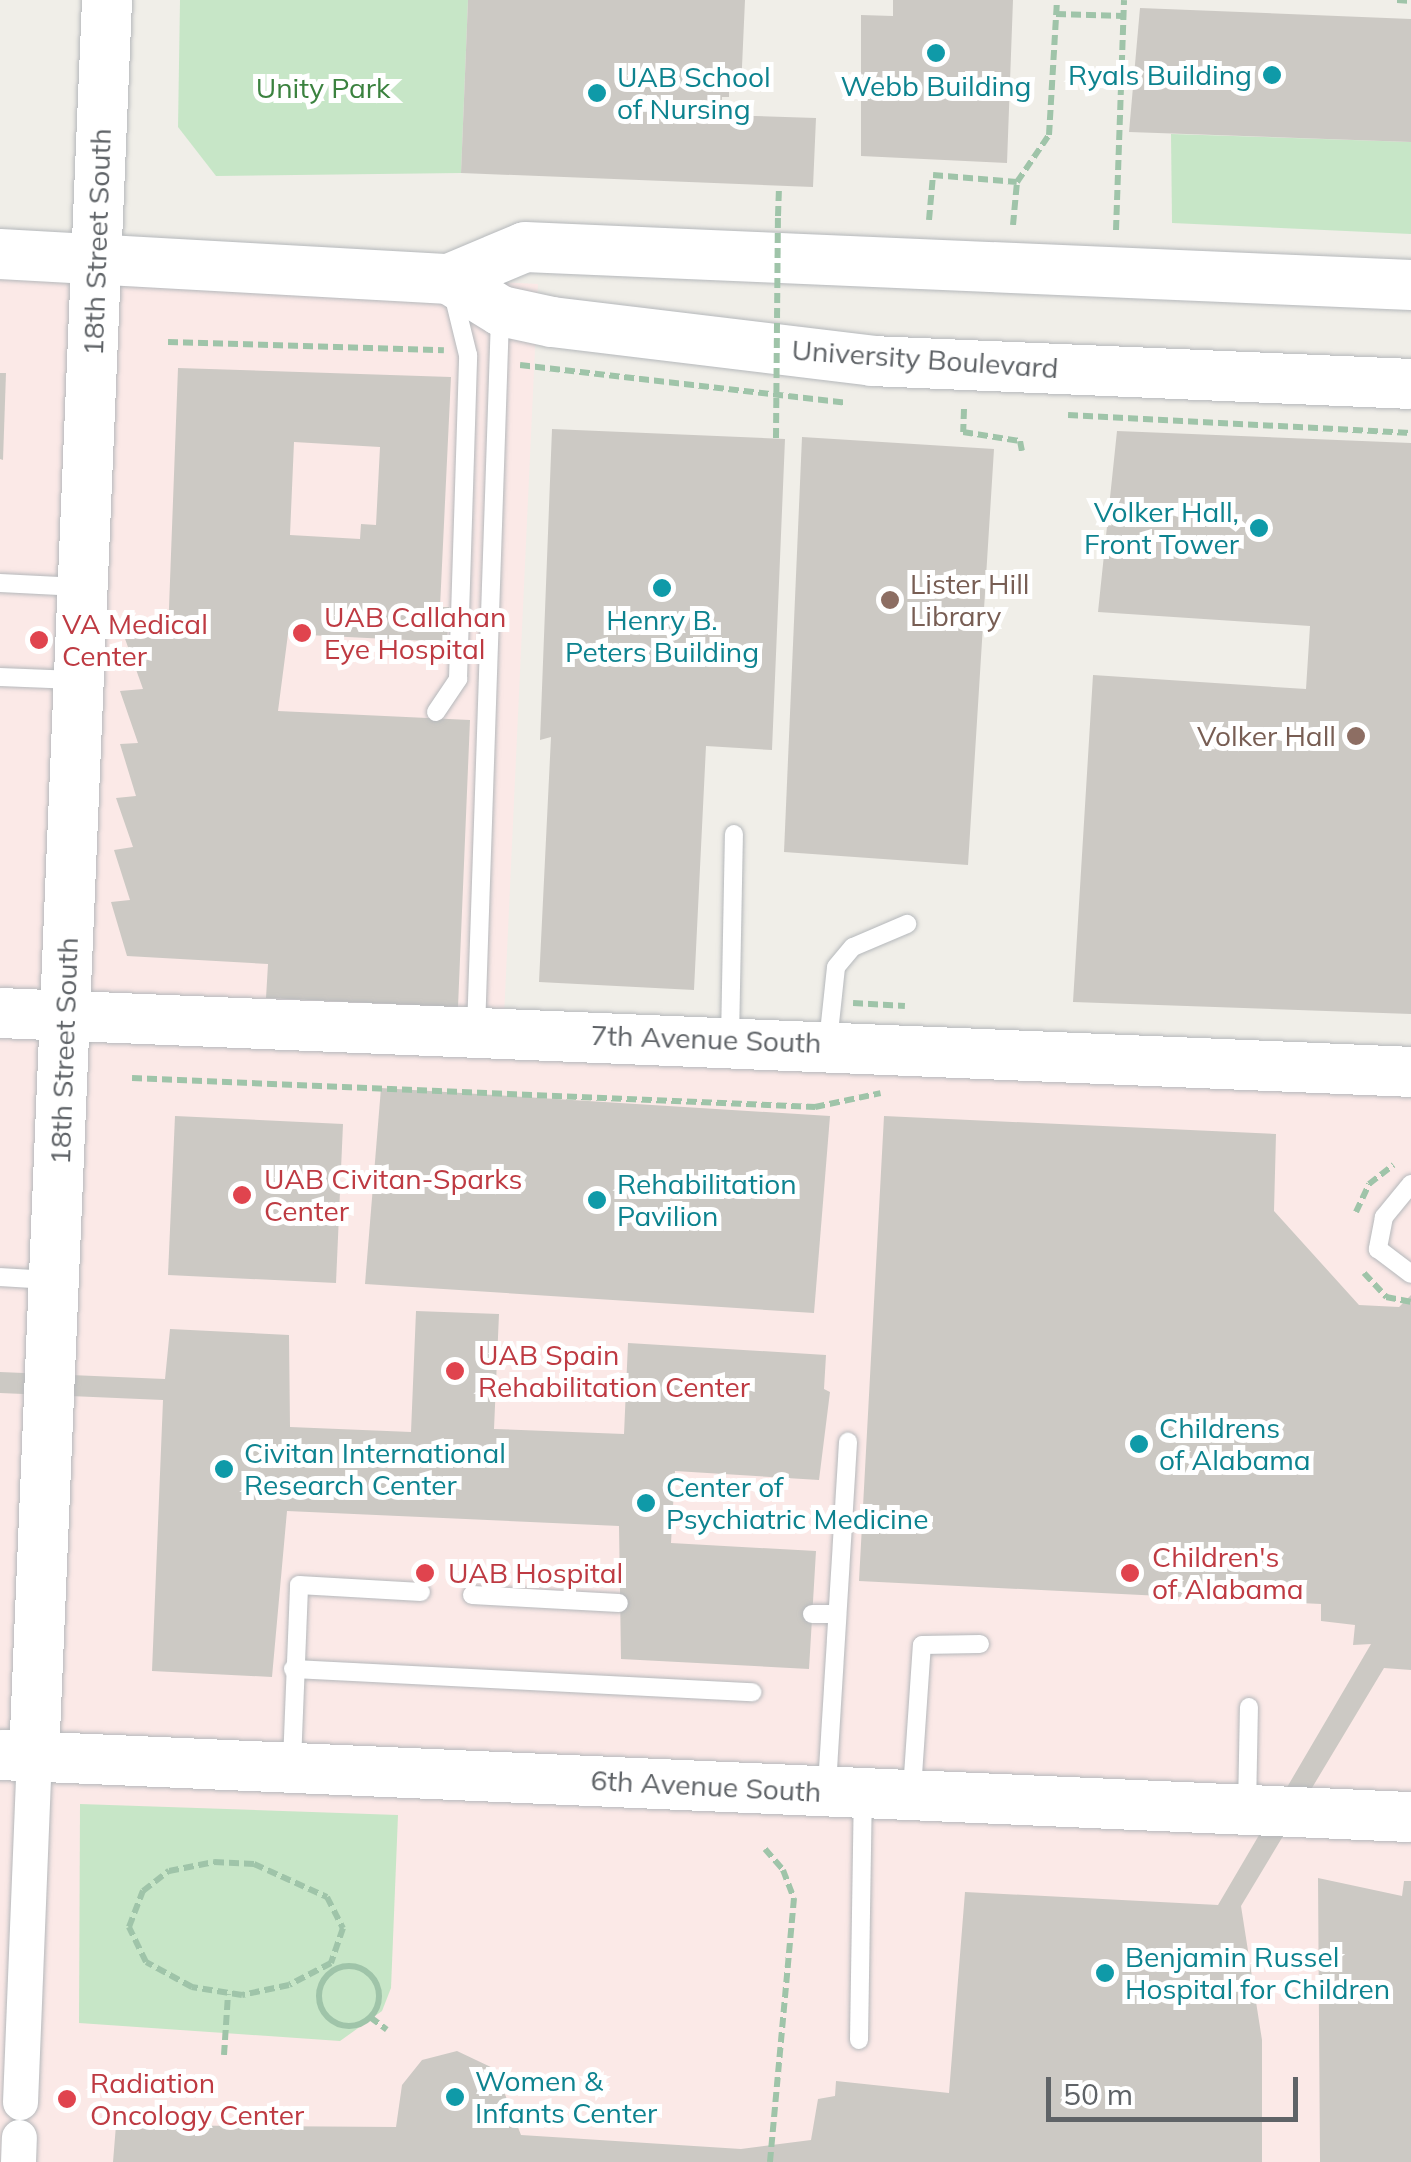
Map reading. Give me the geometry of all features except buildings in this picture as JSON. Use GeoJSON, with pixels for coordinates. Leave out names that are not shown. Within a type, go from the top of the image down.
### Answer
{"type":"FeatureCollection","features":[{"type":"Feature","properties":{"kind":"main road","name":"18th Street South"},"geometry":{"type":"LineString","coordinates":[[17,1756],[54,1280],[100,261],[106,0]]}},
{"type":"Feature","properties":{"kind":"main road","name":"University Boulevard"},"geometry":{"type":"LineString","coordinates":[[0,254],[450,279],[525,248],[1411,285]]}},
{"type":"Feature","properties":{"kind":"main road","name":"University Boulevard"},"geometry":{"type":"LineString","coordinates":[[450,279],[500,310],[872,361],[1411,384]]}},
{"type":"Feature","properties":{"kind":"main road","name":"7th Avenue South"},"geometry":{"type":"LineString","coordinates":[[0,1013],[828,1043],[1411,1072]]}},
{"type":"Feature","properties":{"kind":"main road","name":"6th Avenue South"},"geometry":{"type":"LineString","coordinates":[[17,1756],[1411,1816]]}},
{"type":"Feature","properties":{"kind":"street","name":"18th Street South"},"geometry":{"type":"LineString","coordinates":[[15,2110],[17,1756]]}},
{"type":"Feature","properties":{"kind":"lane"},"geometry":{"type":"LineString","coordinates":[[436,712],[458,679],[468,355],[450,279]]}},
{"type":"Feature","properties":{"kind":"lane"},"geometry":{"type":"LineString","coordinates":[[476,1030],[500,310]]}},
{"type":"Feature","properties":{"kind":"lane"},"geometry":{"type":"LineString","coordinates":[[0,583],[85,587]]}},
{"type":"Feature","properties":{"kind":"lane"},"geometry":{"type":"LineString","coordinates":[[0,677],[81,680]]}},
{"type":"Feature","properties":{"kind":"lane"},"geometry":{"type":"LineString","coordinates":[[730,1039],[734,834]]}},
{"type":"Feature","properties":{"kind":"lane"},"geometry":{"type":"LineString","coordinates":[[828,1043],[836,966],[853,947],[907,924]]}},
{"type":"Feature","properties":{"kind":"lane"},"geometry":{"type":"LineString","coordinates":[[1411,1184],[1384,1216],[1378,1249],[1411,1274]]}},
{"type":"Feature","properties":{"kind":"lane"},"geometry":{"type":"LineString","coordinates":[[0,1277],[54,1280]]}},
{"type":"Feature","properties":{"kind":"lane"},"geometry":{"type":"LineString","coordinates":[[848,1442],[834,1614],[867,1793],[859,2040]]}},
{"type":"Feature","properties":{"kind":"lane"},"geometry":{"type":"LineString","coordinates":[[292,1767],[299,1586],[421,1592]]}},
{"type":"Feature","properties":{"kind":"lane"},"geometry":{"type":"LineString","coordinates":[[472,1595],[619,1603]]}},
{"type":"Feature","properties":{"kind":"lane"},"geometry":{"type":"LineString","coordinates":[[812,1614],[834,1614]]}},
{"type":"Feature","properties":{"kind":"lane"},"geometry":{"type":"LineString","coordinates":[[867,1793],[922,1645],[980,1644]]}},
{"type":"Feature","properties":{"kind":"lane"},"geometry":{"type":"LineString","coordinates":[[293,1669],[752,1692]]}},
{"type":"Feature","properties":{"kind":"lane"},"geometry":{"type":"LineString","coordinates":[[1247,1810],[1249,1707]]}},
{"type":"Feature","properties":{"kind":"path"},"geometry":{"type":"LineString","coordinates":[[1013,224],[1017,182],[1049,135],[1057,0]]}},
{"type":"Feature","properties":{"kind":"path"},"geometry":{"type":"LineString","coordinates":[[1116,230],[1124,0]]}},
{"type":"Feature","properties":{"kind":"path"},"geometry":{"type":"LineString","coordinates":[[1398,0],[1411,1]]}},
{"type":"Feature","properties":{"kind":"path"},"geometry":{"type":"LineString","coordinates":[[1056,14],[1124,16]]}},
{"type":"Feature","properties":{"kind":"path"},"geometry":{"type":"LineString","coordinates":[[929,220],[934,175],[1017,182]]}},
{"type":"Feature","properties":{"kind":"path"},"geometry":{"type":"LineString","coordinates":[[776,438],[778,188]]}},
{"type":"Feature","properties":{"kind":"path"},"geometry":{"type":"LineString","coordinates":[[168,342],[445,350]]}},
{"type":"Feature","properties":{"kind":"path"},"geometry":{"type":"LineString","coordinates":[[964,409],[963,432],[1020,440],[1022,451]]}},
{"type":"Feature","properties":{"kind":"path"},"geometry":{"type":"LineString","coordinates":[[132,1078],[815,1108],[890,1090]]}},
{"type":"Feature","properties":{"kind":"path"},"geometry":{"type":"LineString","coordinates":[[765,1850],[784,1870],[794,1898],[770,2162]]}},
{"type":"Feature","properties":{"kind":"path"},"geometry":{"type":"LineString","coordinates":[[325,1972],[320,2002],[330,2020],[348,2026],[370,2017],[378,1994],[371,1976],[355,1967],[325,1972],[272,1991],[228,1994],[165,1976],[132,1940],[129,1926],[143,1891],[169,1871],[214,1862],[254,1864],[327,1897],[343,1928],[341,1945],[325,1972]]}},
{"type":"Feature","properties":{"kind":"path"},"geometry":{"type":"LineString","coordinates":[[224,2056],[228,1994]]}},
{"type":"Feature","properties":{"kind":"path"},"geometry":{"type":"LineString","coordinates":[[370,2017],[387,2030]]}},
{"type":"Feature","properties":{"kind":"shaded area"},"geometry":{"type":"Polygon","coordinates":[[[0,259],[538,284],[503,1038],[1411,1071],[1411,2162],[0,2162],[0,259]]]}},
{"type":"Feature","properties":{"kind":"green space","name":"Unity Park"},"geometry":{"type":"Polygon","coordinates":[[[180,0],[468,0],[461,173],[216,176],[178,127],[180,0]]]}},
{"type":"Feature","properties":{"kind":"green space"},"geometry":{"type":"Polygon","coordinates":[[[1171,134],[1411,142],[1411,234],[1172,223],[1171,134]]]}},
{"type":"Feature","properties":{"kind":"green space"},"geometry":{"type":"Polygon","coordinates":[[[80,1804],[398,1815],[391,1988],[382,2011],[340,2041],[79,2023],[80,1804]]]}},
{"type":"Feature","properties":{"kind":"place","name":"Webb Building"},"geometry":{"type":"Point","coordinates":[936,53]}},
{"type":"Feature","properties":{"kind":"place","name":"Ryals Building"},"geometry":{"type":"Point","coordinates":[1272,75]}},
{"type":"Feature","properties":{"kind":"place","name":"UAB School of Nursing"},"geometry":{"type":"Point","coordinates":[597,93]}},
{"type":"Feature","properties":{"kind":"place","name":"Volker Hall, Front Tower"},"geometry":{"type":"Point","coordinates":[1259,528]}},
{"type":"Feature","properties":{"kind":"place","name":"Henry B. Peters Building"},"geometry":{"type":"Point","coordinates":[662,588]}},
{"type":"Feature","properties":{"kind":"place","name":"Lister Hill Library"},"geometry":{"type":"Point","coordinates":[890,600]}},
{"type":"Feature","properties":{"kind":"place","name":"UAB Callahan Eye Hospital"},"geometry":{"type":"Point","coordinates":[302,633]}},
{"type":"Feature","properties":{"kind":"place","name":"VA Medical Center"},"geometry":{"type":"Point","coordinates":[39,640]}},
{"type":"Feature","properties":{"kind":"place","name":"Volker Hall"},"geometry":{"type":"Point","coordinates":[1356,736]}},
{"type":"Feature","properties":{"kind":"place","name":"UAB Civitan-Sparks Center"},"geometry":{"type":"Point","coordinates":[242,1195]}},
{"type":"Feature","properties":{"kind":"place","name":"Rehabilitation Pavilion"},"geometry":{"type":"Point","coordinates":[597,1200]}},
{"type":"Feature","properties":{"kind":"place","name":"UAB Spain Rehabilitation Center"},"geometry":{"type":"Point","coordinates":[455,1371]}},
{"type":"Feature","properties":{"kind":"place","name":"Childrens of Alabama"},"geometry":{"type":"Point","coordinates":[1139,1444]}},
{"type":"Feature","properties":{"kind":"place","name":"Civitan International Research Center"},"geometry":{"type":"Point","coordinates":[224,1469]}},
{"type":"Feature","properties":{"kind":"place","name":"Center of Psychiatric Medicine"},"geometry":{"type":"Point","coordinates":[646,1503]}},
{"type":"Feature","properties":{"kind":"place","name":"UAB Hospital"},"geometry":{"type":"Point","coordinates":[425,1573]}},
{"type":"Feature","properties":{"kind":"place","name":"Children's of Alabama"},"geometry":{"type":"Point","coordinates":[1130,1573]}},
{"type":"Feature","properties":{"kind":"place","name":"Benjamin Russel Hospital for Children"},"geometry":{"type":"Point","coordinates":[1105,1973]}},
{"type":"Feature","properties":{"kind":"place","name":"Women & Infants Center"},"geometry":{"type":"Point","coordinates":[455,2097]}},
{"type":"Feature","properties":{"kind":"place","name":"Radiation Oncology Center"},"geometry":{"type":"Point","coordinates":[67,2099]}}]}
